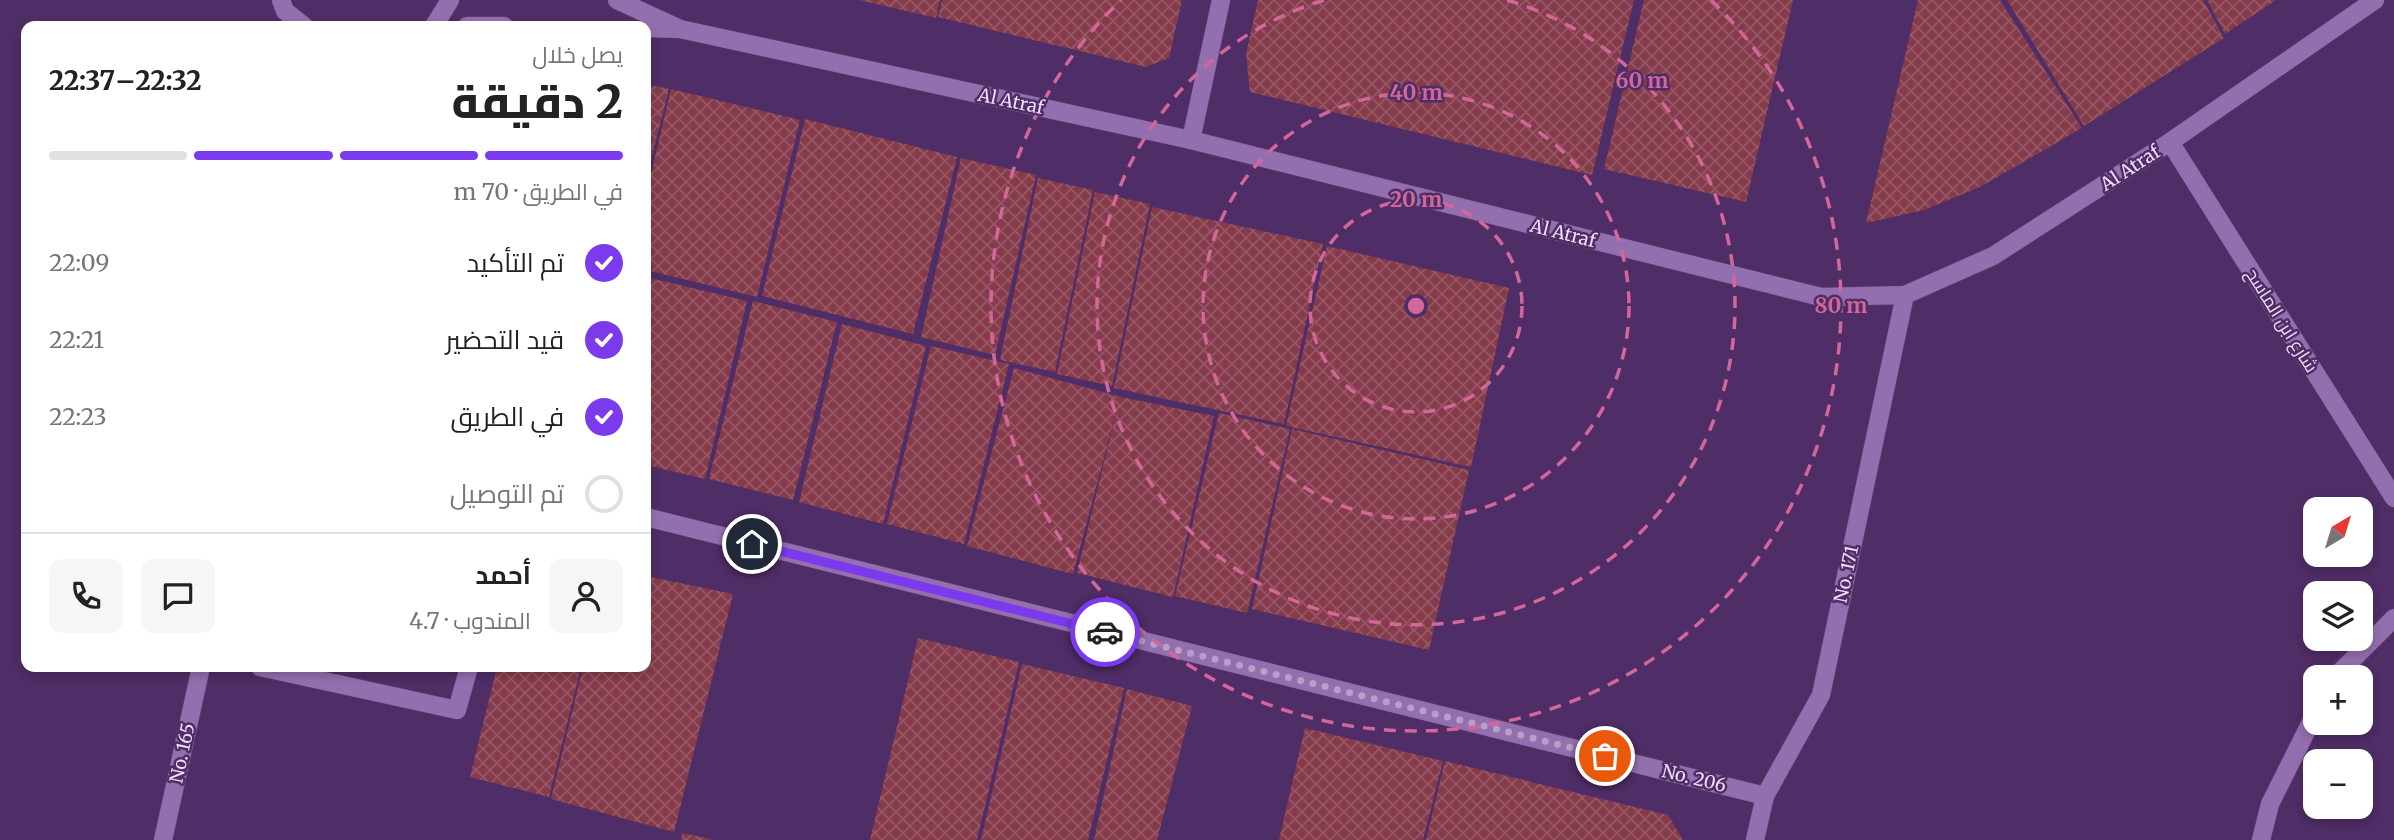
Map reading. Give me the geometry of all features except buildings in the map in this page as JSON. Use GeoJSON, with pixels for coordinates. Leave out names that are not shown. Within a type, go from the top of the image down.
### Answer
{"type":"FeatureCollection","features":[{"type":"Feature","properties":{"kind":"street"},"geometry":{"type":"LineString","coordinates":[[281,0],[285,10],[297,21]]}},
{"type":"Feature","properties":{"kind":"street"},"geometry":{"type":"LineString","coordinates":[[437,21],[450,0]]}},
{"type":"Feature","properties":{"kind":"street","name":"Al Atraf"},"geometry":{"type":"LineString","coordinates":[[617,0],[680,29]]}},
{"type":"Feature","properties":{"kind":"street"},"geometry":{"type":"LineString","coordinates":[[1191,140],[1221,0]]}},
{"type":"Feature","properties":{"kind":"street","name":"Al Atraf"},"geometry":{"type":"LineString","coordinates":[[651,28],[680,29],[1191,140],[1821,297],[1905,295],[1993,257],[2170,142],[2375,0]]}},
{"type":"Feature","properties":{"kind":"street","name":"شارع ابن الماسح"},"geometry":{"type":"LineString","coordinates":[[2170,142],[2394,498]]}},
{"type":"Feature","properties":{"kind":"street","name":"No. 171"},"geometry":{"type":"LineString","coordinates":[[1755,840],[1765,796],[1821,695],[1905,295]]}},
{"type":"Feature","properties":{"kind":"street","name":"No. 206"},"geometry":{"type":"LineString","coordinates":[[651,518],[1765,796]]}},
{"type":"Feature","properties":{"kind":"street"},"geometry":{"type":"LineString","coordinates":[[2346,665],[2394,618]]}},
{"type":"Feature","properties":{"kind":"street","name":"No. 165"},"geometry":{"type":"LineString","coordinates":[[163,840],[200,672]]}},
{"type":"Feature","properties":{"kind":"street"},"geometry":{"type":"LineString","coordinates":[[283,672],[457,710],[468,672]]}},
{"type":"Feature","properties":{"kind":"street"},"geometry":{"type":"LineString","coordinates":[[2261,840],[2270,804],[2304,735]]}},
{"type":"Feature","properties":{"kind":"way so far"},"geometry":{"type":"LineString","coordinates":[[1105,632],[1605,756]]}},
{"type":"Feature","properties":{"kind":"route"},"geometry":{"type":"LineString","coordinates":[[752,544],[1105,632]]}}]}
